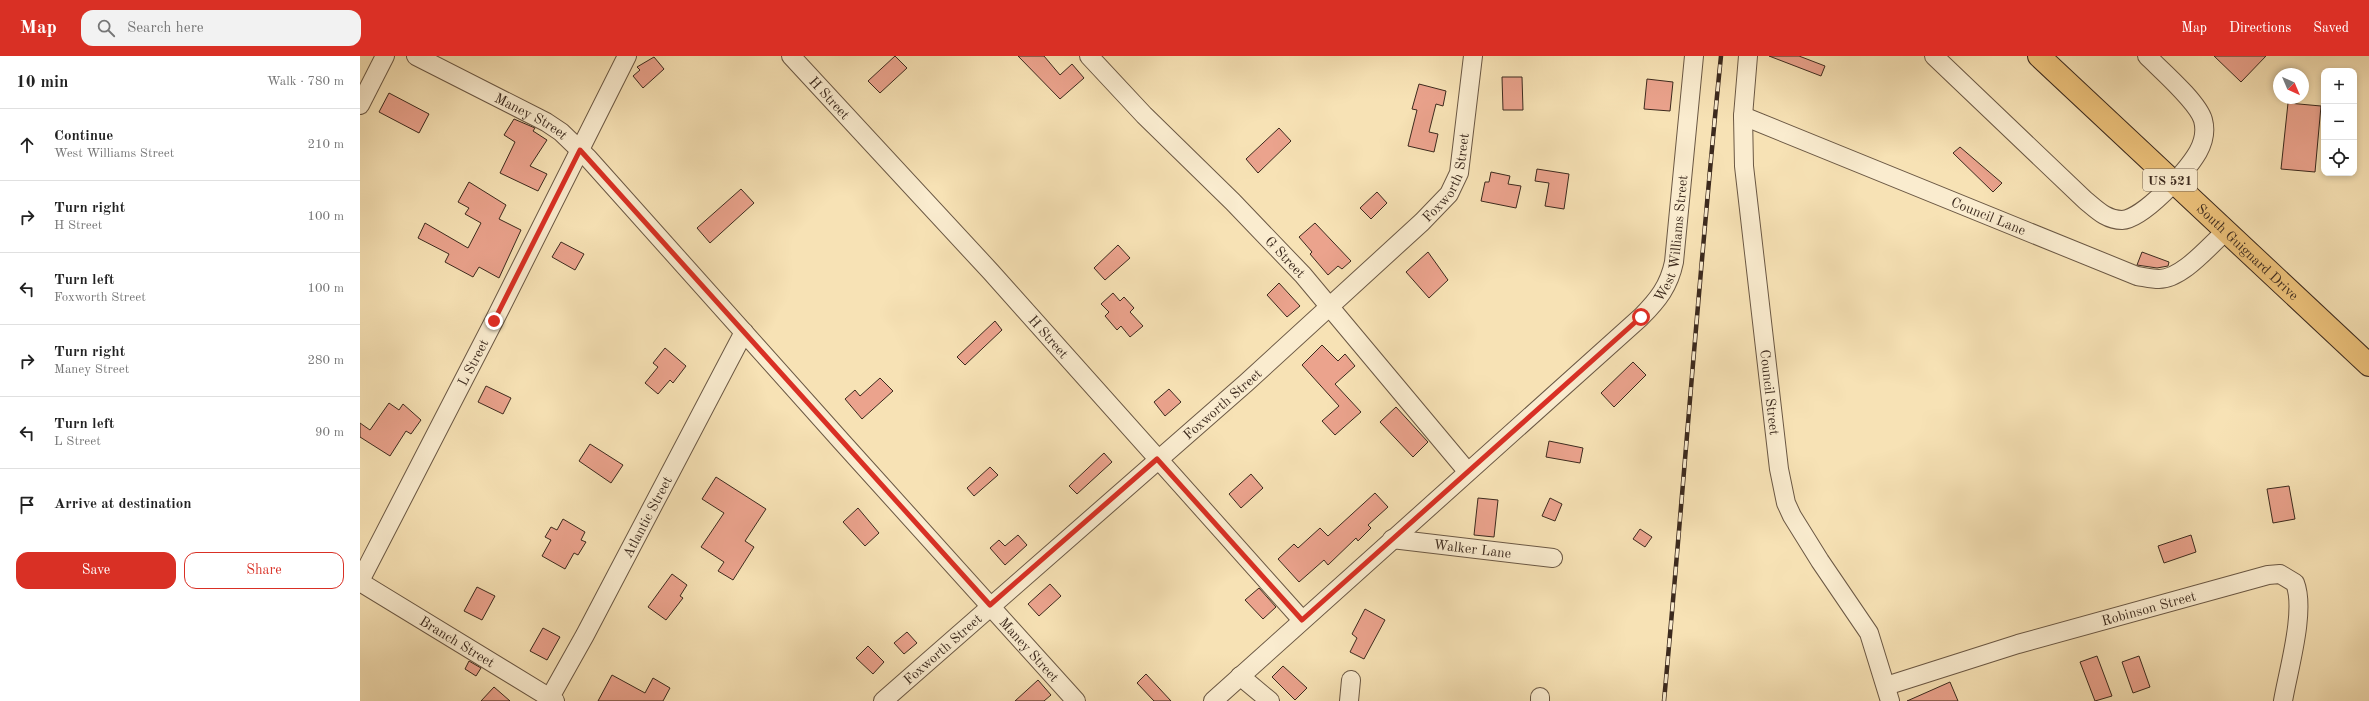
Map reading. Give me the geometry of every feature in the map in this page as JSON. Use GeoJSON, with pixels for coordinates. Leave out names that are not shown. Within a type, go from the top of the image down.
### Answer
{"type":"FeatureCollection","features":[{"type":"Feature","properties":{"kind":"highway","name":"South Guignard Drive"},"geometry":{"type":"LineString","coordinates":[[2040,56],[2225,232],[2369,365]]}},
{"type":"Feature","properties":{"kind":"street"},"geometry":{"type":"LineString","coordinates":[[360,105],[385,56]]}},
{"type":"Feature","properties":{"kind":"street","name":"Maney Street"},"geometry":{"type":"LineString","coordinates":[[416,56],[546,122],[580,150],[1076,701]]}},
{"type":"Feature","properties":{"kind":"street","name":"L Street"},"geometry":{"type":"LineString","coordinates":[[360,582],[627,56]]}},
{"type":"Feature","properties":{"kind":"street","name":"H Street"},"geometry":{"type":"LineString","coordinates":[[791,56],[991,272],[1302,620]]}},
{"type":"Feature","properties":{"kind":"street","name":"G Street"},"geometry":{"type":"LineString","coordinates":[[1089,56],[1144,115],[1271,241],[1303,275],[1467,471]]}},
{"type":"Feature","properties":{"kind":"street","name":"Foxworth Street"},"geometry":{"type":"LineString","coordinates":[[883,701],[990,605],[1246,383],[1422,222],[1449,194],[1456,183],[1459,173],[1473,56]]}},
{"type":"Feature","properties":{"kind":"street","name":"West Williams Street"},"geometry":{"type":"LineString","coordinates":[[1213,701],[1467,471],[1641,317],[1664,293],[1674,262],[1694,56]]}},
{"type":"Feature","properties":{"kind":"street","name":"Council Street"},"geometry":{"type":"LineString","coordinates":[[1748,56],[1743,116],[1744,166],[1779,469],[1786,503],[1816,555],[1869,633],[1888,693]]}},
{"type":"Feature","properties":{"kind":"street"},"geometry":{"type":"LineString","coordinates":[[1934,56],[2085,200],[2111,219],[2122,220],[2138,215],[2172,182],[2198,152],[2204,132],[2203,120],[2193,103],[2147,56]]}},
{"type":"Feature","properties":{"kind":"street","name":"Council Lane"},"geometry":{"type":"LineString","coordinates":[[1743,116],[2137,276],[2160,279],[2173,276],[2193,262],[2225,232]]}},
{"type":"Feature","properties":{"kind":"street","name":"Atlantic Street"},"geometry":{"type":"LineString","coordinates":[[551,700],[744,332]]}},
{"type":"Feature","properties":{"kind":"street","name":"Walker Lane"},"geometry":{"type":"LineString","coordinates":[[1392,539],[1553,558]]}},
{"type":"Feature","properties":{"kind":"street","name":"Robinson Street"},"geometry":{"type":"LineString","coordinates":[[1888,693],[2018,644],[2268,575],[2280,574],[2295,583],[2299,600],[2298,622],[2283,701]]}},
{"type":"Feature","properties":{"kind":"street","name":"Branch Street"},"geometry":{"type":"LineString","coordinates":[[360,582],[551,700]]}},
{"type":"Feature","properties":{"kind":"street"},"geometry":{"type":"LineString","coordinates":[[1240,676],[1270,701]]}},
{"type":"Feature","properties":{"kind":"street"},"geometry":{"type":"LineString","coordinates":[[1348,701],[1351,680]]}},
{"type":"Feature","properties":{"kind":"building"},"geometry":{"type":"Polygon","coordinates":[[[895,56],[907,68],[880,93],[868,81],[895,56]]]}},
{"type":"Feature","properties":{"kind":"building"},"geometry":{"type":"Polygon","coordinates":[[[1018,56],[1044,56],[1060,75],[1072,64],[1084,78],[1060,99],[1018,56]]]}},
{"type":"Feature","properties":{"kind":"building"},"geometry":{"type":"Polygon","coordinates":[[[1769,56],[1799,56],[1825,66],[1821,76],[1769,56]]]}},
{"type":"Feature","properties":{"kind":"building"},"geometry":{"type":"Polygon","coordinates":[[[2214,56],[2266,56],[2241,82],[2214,56]]]}},
{"type":"Feature","properties":{"kind":"building"},"geometry":{"type":"Polygon","coordinates":[[[654,57],[664,69],[643,88],[633,76],[640,70],[637,67],[654,57]]]}},
{"type":"Feature","properties":{"kind":"building"},"geometry":{"type":"Polygon","coordinates":[[[1502,77],[1522,77],[1523,110],[1503,110],[1502,77]]]}},
{"type":"Feature","properties":{"kind":"building"},"geometry":{"type":"Polygon","coordinates":[[[1647,79],[1673,82],[1670,111],[1644,109],[1647,79]]]}},
{"type":"Feature","properties":{"kind":"building"},"geometry":{"type":"Polygon","coordinates":[[[1419,84],[1446,91],[1443,106],[1436,104],[1429,132],[1438,134],[1434,152],[1408,146],[1417,110],[1412,109],[1419,84]]]}},
{"type":"Feature","properties":{"kind":"building"},"geometry":{"type":"Polygon","coordinates":[[[389,93],[429,114],[419,133],[379,112],[389,93]]]}},
{"type":"Feature","properties":{"kind":"building"},"geometry":{"type":"Polygon","coordinates":[[[2288,104],[2321,106],[2315,172],[2281,169],[2288,104]]]}},
{"type":"Feature","properties":{"kind":"building"},"geometry":{"type":"Polygon","coordinates":[[[514,119],[535,128],[533,131],[547,140],[530,166],[547,174],[538,191],[500,173],[515,142],[504,135],[514,119]]]}},
{"type":"Feature","properties":{"kind":"building"},"geometry":{"type":"Polygon","coordinates":[[[1279,128],[1291,141],[1258,173],[1246,159],[1279,128]]]}},
{"type":"Feature","properties":{"kind":"building"},"geometry":{"type":"Polygon","coordinates":[[[1960,147],[2002,183],[1993,192],[1953,153],[1960,147]]]}},
{"type":"Feature","properties":{"kind":"building"},"geometry":{"type":"Polygon","coordinates":[[[1537,169],[1569,174],[1564,209],[1545,206],[1549,183],[1535,181],[1537,169]]]}},
{"type":"Feature","properties":{"kind":"building"},"geometry":{"type":"Polygon","coordinates":[[[1491,172],[1510,176],[1508,184],[1521,186],[1516,208],[1481,201],[1485,182],[1489,182],[1491,172]]]}},
{"type":"Feature","properties":{"kind":"building"},"geometry":{"type":"Polygon","coordinates":[[[469,182],[506,205],[499,219],[521,230],[499,278],[479,267],[473,277],[445,262],[449,254],[418,238],[425,223],[468,248],[481,223],[465,214],[469,208],[458,202],[469,182]]]}},
{"type":"Feature","properties":{"kind":"building"},"geometry":{"type":"Polygon","coordinates":[[[741,189],[754,203],[710,243],[697,228],[741,189]]]}},
{"type":"Feature","properties":{"kind":"building"},"geometry":{"type":"Polygon","coordinates":[[[1377,192],[1387,203],[1371,219],[1360,208],[1377,192]]]}},
{"type":"Feature","properties":{"kind":"building"},"geometry":{"type":"Polygon","coordinates":[[[1315,223],[1351,261],[1342,269],[1338,266],[1328,275],[1310,254],[1312,252],[1299,237],[1315,223]]]}},
{"type":"Feature","properties":{"kind":"building"},"geometry":{"type":"Polygon","coordinates":[[[561,242],[584,254],[575,270],[552,257],[561,242]]]}},
{"type":"Feature","properties":{"kind":"building"},"geometry":{"type":"Polygon","coordinates":[[[1118,245],[1130,258],[1105,280],[1094,268],[1118,245]]]}},
{"type":"Feature","properties":{"kind":"building"},"geometry":{"type":"Polygon","coordinates":[[[1428,252],[1448,280],[1429,298],[1406,272],[1428,252]]]}},
{"type":"Feature","properties":{"kind":"building"},"geometry":{"type":"Polygon","coordinates":[[[2142,252],[2169,262],[2168,266],[2157,268],[2137,265],[2142,252]]]}},
{"type":"Feature","properties":{"kind":"building"},"geometry":{"type":"Polygon","coordinates":[[[1279,283],[1300,306],[1287,317],[1267,295],[1279,283]]]}},
{"type":"Feature","properties":{"kind":"building"},"geometry":{"type":"Polygon","coordinates":[[[1113,293],[1120,301],[1124,297],[1134,308],[1130,312],[1143,326],[1130,337],[1121,326],[1117,330],[1105,316],[1109,312],[1101,304],[1113,293]]]}},
{"type":"Feature","properties":{"kind":"building"},"geometry":{"type":"Polygon","coordinates":[[[995,321],[1002,330],[965,365],[957,357],[995,321]]]}},
{"type":"Feature","properties":{"kind":"building"},"geometry":{"type":"Polygon","coordinates":[[[1322,345],[1338,361],[1345,354],[1355,366],[1335,384],[1361,412],[1335,435],[1322,421],[1339,406],[1302,365],[1322,345]]]}},
{"type":"Feature","properties":{"kind":"building"},"geometry":{"type":"Polygon","coordinates":[[[665,348],[686,366],[673,383],[670,380],[658,394],[645,383],[658,367],[653,363],[665,348]]]}},
{"type":"Feature","properties":{"kind":"building"},"geometry":{"type":"Polygon","coordinates":[[[1633,362],[1646,375],[1614,407],[1601,393],[1633,362]]]}},
{"type":"Feature","properties":{"kind":"building"},"geometry":{"type":"Polygon","coordinates":[[[880,378],[893,391],[862,419],[845,399],[855,390],[860,396],[880,378]]]}},
{"type":"Feature","properties":{"kind":"building"},"geometry":{"type":"Polygon","coordinates":[[[486,386],[511,398],[503,414],[478,402],[486,386]]]}},
{"type":"Feature","properties":{"kind":"building"},"geometry":{"type":"Polygon","coordinates":[[[1169,389],[1181,402],[1165,416],[1154,402],[1169,389]]]}},
{"type":"Feature","properties":{"kind":"building"},"geometry":{"type":"Polygon","coordinates":[[[389,403],[399,410],[403,404],[421,420],[411,434],[406,431],[390,456],[360,437],[360,423],[370,430],[389,403]]]}},
{"type":"Feature","properties":{"kind":"building"},"geometry":{"type":"Polygon","coordinates":[[[1396,407],[1428,442],[1413,457],[1380,422],[1396,407]]]}},
{"type":"Feature","properties":{"kind":"building"},"geometry":{"type":"Polygon","coordinates":[[[1549,441],[1583,448],[1580,463],[1546,457],[1549,441]]]}},
{"type":"Feature","properties":{"kind":"building"},"geometry":{"type":"Polygon","coordinates":[[[590,444],[623,465],[611,483],[579,461],[590,444]]]}},
{"type":"Feature","properties":{"kind":"building"},"geometry":{"type":"Polygon","coordinates":[[[1104,453],[1112,462],[1077,494],[1069,486],[1104,453]]]}},
{"type":"Feature","properties":{"kind":"building"},"geometry":{"type":"Polygon","coordinates":[[[990,467],[998,475],[974,496],[967,488],[990,467]]]}},
{"type":"Feature","properties":{"kind":"building"},"geometry":{"type":"Polygon","coordinates":[[[1251,474],[1263,488],[1241,508],[1229,494],[1251,474]]]}},
{"type":"Feature","properties":{"kind":"building"},"geometry":{"type":"Polygon","coordinates":[[[716,477],[766,509],[745,541],[754,547],[733,580],[718,571],[724,562],[701,547],[724,513],[702,499],[716,477]]]}},
{"type":"Feature","properties":{"kind":"building"},"geometry":{"type":"Polygon","coordinates":[[[2289,486],[2295,519],[2273,523],[2267,489],[2289,486]]]}},
{"type":"Feature","properties":{"kind":"building"},"geometry":{"type":"Polygon","coordinates":[[[1375,493],[1388,507],[1368,525],[1371,528],[1358,541],[1356,538],[1328,565],[1324,560],[1299,582],[1278,559],[1294,544],[1298,548],[1320,528],[1328,536],[1375,493]]]}},
{"type":"Feature","properties":{"kind":"building"},"geometry":{"type":"Polygon","coordinates":[[[1478,498],[1498,500],[1494,537],[1474,535],[1478,498]]]}},
{"type":"Feature","properties":{"kind":"building"},"geometry":{"type":"Polygon","coordinates":[[[1550,498],[1562,504],[1555,521],[1542,516],[1550,498]]]}},
{"type":"Feature","properties":{"kind":"building"},"geometry":{"type":"Polygon","coordinates":[[[858,508],[879,533],[865,546],[843,522],[858,508]]]}},
{"type":"Feature","properties":{"kind":"building"},"geometry":{"type":"Polygon","coordinates":[[[563,519],[585,532],[581,540],[586,542],[578,555],[574,553],[565,569],[542,556],[551,540],[545,537],[551,527],[557,530],[563,519]]]}},
{"type":"Feature","properties":{"kind":"building"},"geometry":{"type":"Polygon","coordinates":[[[1640,529],[1652,537],[1645,547],[1633,539],[1640,529]]]}},
{"type":"Feature","properties":{"kind":"building"},"geometry":{"type":"Polygon","coordinates":[[[1018,535],[1027,545],[1005,565],[990,548],[999,540],[1005,546],[1018,535]]]}},
{"type":"Feature","properties":{"kind":"building"},"geometry":{"type":"Polygon","coordinates":[[[2191,535],[2196,552],[2164,563],[2158,546],[2191,535]]]}},
{"type":"Feature","properties":{"kind":"building"},"geometry":{"type":"Polygon","coordinates":[[[672,574],[687,585],[680,596],[683,598],[666,620],[648,607],[672,574]]]}},
{"type":"Feature","properties":{"kind":"building"},"geometry":{"type":"Polygon","coordinates":[[[1050,584],[1061,596],[1039,616],[1028,604],[1050,584]]]}},
{"type":"Feature","properties":{"kind":"building"},"geometry":{"type":"Polygon","coordinates":[[[477,587],[495,596],[482,620],[464,611],[477,587]]]}},
{"type":"Feature","properties":{"kind":"building"},"geometry":{"type":"Polygon","coordinates":[[[1259,588],[1276,607],[1263,619],[1245,600],[1259,588]]]}},
{"type":"Feature","properties":{"kind":"building"},"geometry":{"type":"Polygon","coordinates":[[[1365,609],[1385,620],[1364,659],[1350,652],[1357,638],[1352,634],[1365,609]]]}},
{"type":"Feature","properties":{"kind":"building"},"geometry":{"type":"Polygon","coordinates":[[[543,628],[560,637],[547,660],[530,651],[543,628]]]}},
{"type":"Feature","properties":{"kind":"building"},"geometry":{"type":"Polygon","coordinates":[[[907,632],[917,643],[904,654],[894,643],[907,632]]]}},
{"type":"Feature","properties":{"kind":"building"},"geometry":{"type":"Polygon","coordinates":[[[868,646],[884,662],[873,674],[856,658],[868,646]]]}},
{"type":"Feature","properties":{"kind":"building"},"geometry":{"type":"Polygon","coordinates":[[[2097,656],[2112,696],[2095,701],[2080,662],[2097,656]]]}},
{"type":"Feature","properties":{"kind":"building"},"geometry":{"type":"Polygon","coordinates":[[[2139,656],[2150,687],[2133,693],[2122,662],[2139,656]]]}},
{"type":"Feature","properties":{"kind":"building"},"geometry":{"type":"Polygon","coordinates":[[[469,661],[481,668],[476,676],[465,669],[469,661]]]}},
{"type":"Feature","properties":{"kind":"building"},"geometry":{"type":"Polygon","coordinates":[[[1283,666],[1307,688],[1295,700],[1272,677],[1283,666]]]}},
{"type":"Feature","properties":{"kind":"building"},"geometry":{"type":"Polygon","coordinates":[[[1146,674],[1171,701],[1154,701],[1137,683],[1146,674]]]}},
{"type":"Feature","properties":{"kind":"building"},"geometry":{"type":"Polygon","coordinates":[[[612,675],[645,693],[653,678],[670,688],[663,701],[598,701],[612,675]]]}},
{"type":"Feature","properties":{"kind":"building"},"geometry":{"type":"Polygon","coordinates":[[[1038,680],[1051,695],[1044,701],[1015,701],[1038,680]]]}},
{"type":"Feature","properties":{"kind":"building"},"geometry":{"type":"Polygon","coordinates":[[[1950,682],[1958,701],[1907,701],[1950,682]]]}},
{"type":"Feature","properties":{"kind":"building"},"geometry":{"type":"Polygon","coordinates":[[[494,687],[510,701],[481,701],[494,687]]]}},
{"type":"Feature","properties":{"kind":"railway"},"geometry":{"type":"LineString","coordinates":[[1664,701],[1721,56]]}},
{"type":"Feature","properties":{"kind":"route"},"geometry":{"type":"LineString","coordinates":[[494,321],[580,150],[990,605],[1157,459],[1302,620],[1641,317]]}}]}
